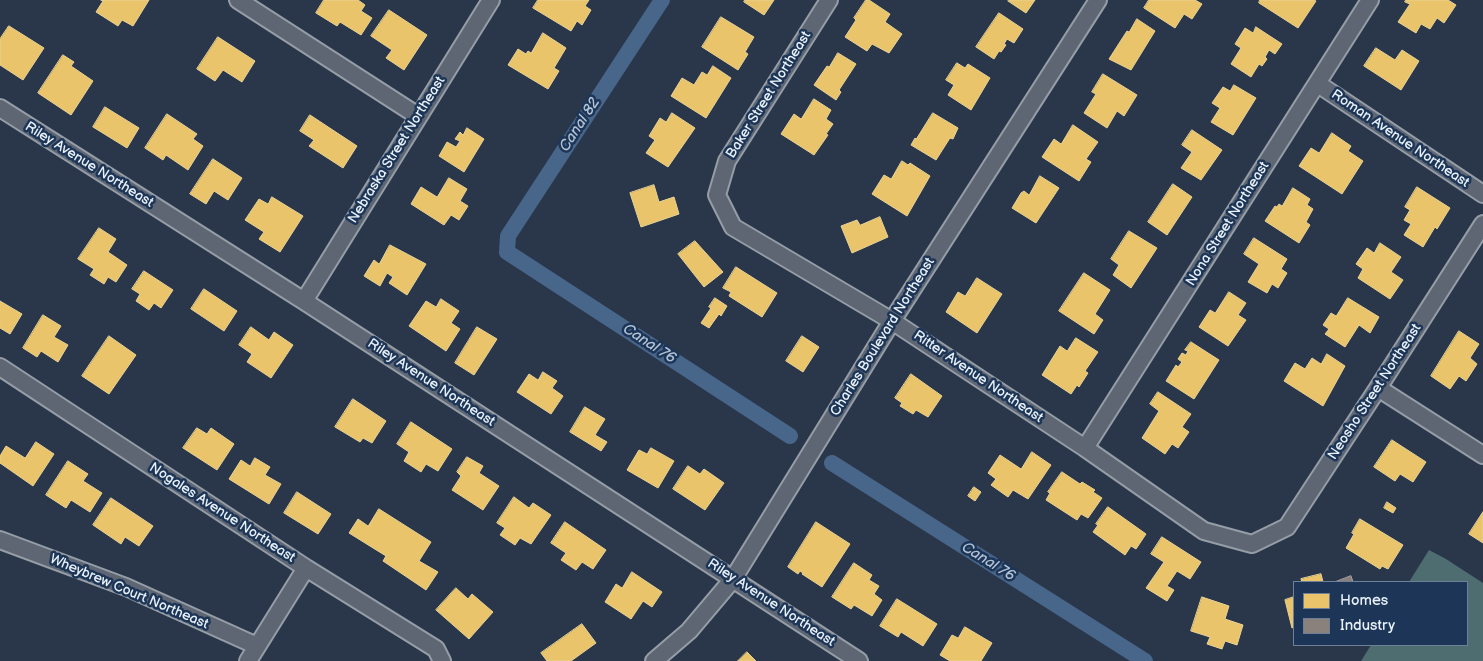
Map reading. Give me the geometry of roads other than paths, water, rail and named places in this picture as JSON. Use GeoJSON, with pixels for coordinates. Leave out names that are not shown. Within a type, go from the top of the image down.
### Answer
{"type":"FeatureCollection","features":[{"type":"Feature","properties":{"kind":"street"},"geometry":{"type":"LineString","coordinates":[[238,0],[418,116]]}},
{"type":"Feature","properties":{"kind":"street","name":"Nebraska Street Northeast"},"geometry":{"type":"LineString","coordinates":[[304,301],[491,0]]}},
{"type":"Feature","properties":{"kind":"street","name":"Baker Street Northeast"},"geometry":{"type":"LineString","coordinates":[[717,194],[727,161],[829,0]]}},
{"type":"Feature","properties":{"kind":"street","name":"Charles Boulevard Northeast"},"geometry":{"type":"LineString","coordinates":[[654,661],[689,631],[733,579],[892,321],[1098,0]]}},
{"type":"Feature","properties":{"kind":"street","name":"Nona Street Northeast"},"geometry":{"type":"LineString","coordinates":[[1085,448],[1370,0]]}},
{"type":"Feature","properties":{"kind":"street","name":"Roman Avenue Northeast"},"geometry":{"type":"LineString","coordinates":[[1318,84],[1483,194]]}},
{"type":"Feature","properties":{"kind":"street","name":"Riley Avenue Northeast"},"geometry":{"type":"LineString","coordinates":[[0,108],[304,301],[859,661]]}},
{"type":"Feature","properties":{"kind":"street","name":"Ritter Avenue Northeast"},"geometry":{"type":"LineString","coordinates":[[717,194],[733,227],[892,321],[1085,448],[1204,531],[1252,544]]}},
{"type":"Feature","properties":{"kind":"street","name":"Neosho Street Northeast"},"geometry":{"type":"LineString","coordinates":[[1252,544],[1287,527],[1483,224]]}},
{"type":"Feature","properties":{"kind":"street","name":"Nogales Avenue Northeast"},"geometry":{"type":"LineString","coordinates":[[0,367],[306,568],[436,649],[442,661]]}},
{"type":"Feature","properties":{"kind":"street"},"geometry":{"type":"LineString","coordinates":[[1378,388],[1483,456]]}},
{"type":"Feature","properties":{"kind":"street","name":"Wheybrew Court Northeast"},"geometry":{"type":"LineString","coordinates":[[0,540],[126,587],[257,646]]}},
{"type":"Feature","properties":{"kind":"street"},"geometry":{"type":"LineString","coordinates":[[248,661],[306,568]]}},
{"type":"Feature","properties":{"kind":"waterway","name":"Canal 76"},"geometry":{"type":"LineString","coordinates":[[662,0],[508,236],[507,252],[790,436]]}},
{"type":"Feature","properties":{"kind":"waterway","name":"Canal 76"},"geometry":{"type":"LineString","coordinates":[[832,463],[1145,661]]}},
{"type":"Feature","properties":{"kind":"water label","name":"Canal 82"},"geometry":{"type":"Point","coordinates":[580,125]}}]}
